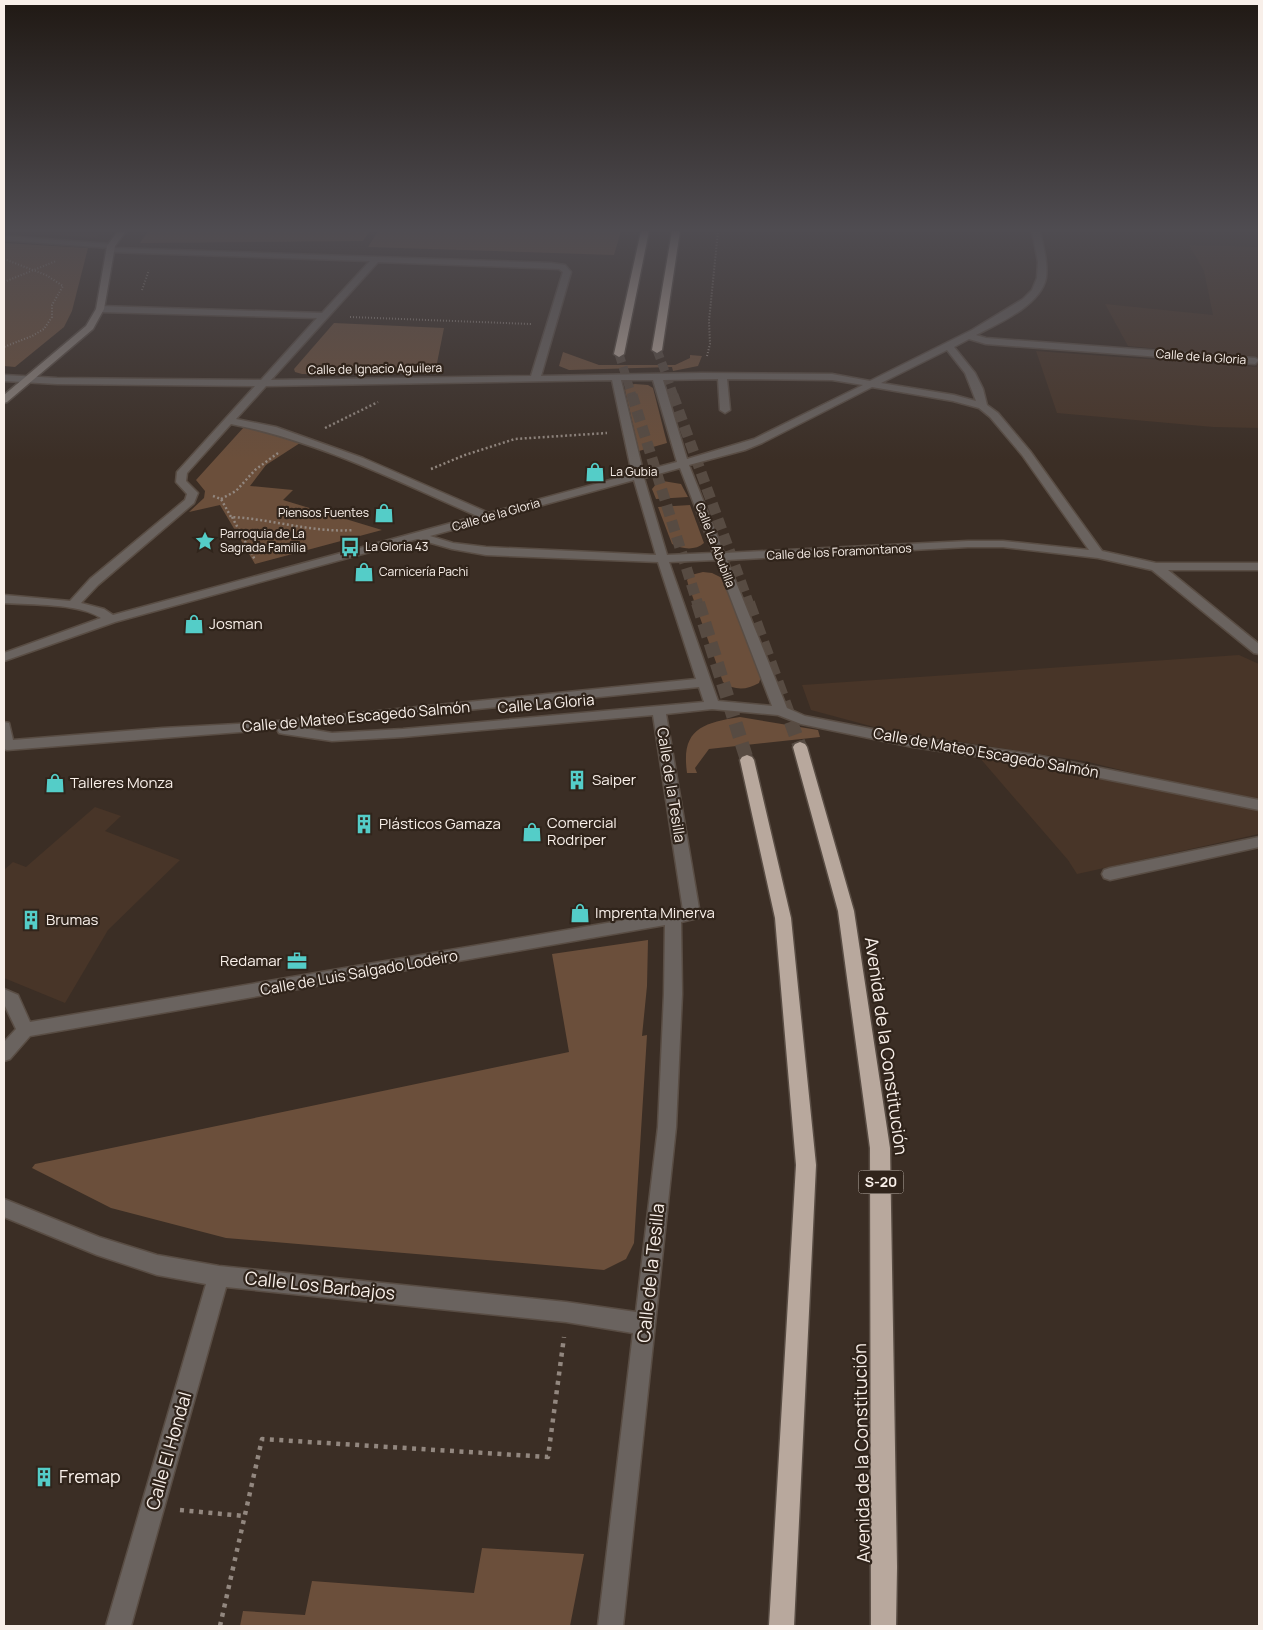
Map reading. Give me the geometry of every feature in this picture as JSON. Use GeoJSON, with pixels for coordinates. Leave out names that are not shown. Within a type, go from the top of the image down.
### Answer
{"type":"FeatureCollection","features":[{"type":"Feature","properties":{"kind":"highway"},"geometry":{"type":"LineString","coordinates":[[619,354],[629,307]]}},
{"type":"Feature","properties":{"kind":"highway"},"geometry":{"type":"LineString","coordinates":[[657,350],[664,307]]}},
{"type":"Feature","properties":{"kind":"highway","name":"Avenida de la Constitución"},"geometry":{"type":"LineString","coordinates":[[800,747],[846,911],[880,1148],[884,1626]]}},
{"type":"Feature","properties":{"kind":"highway"},"geometry":{"type":"LineString","coordinates":[[747,760],[783,918],[806,1165],[782,1626]]}},
{"type":"Feature","properties":{"kind":"main road"},"geometry":{"type":"LineString","coordinates":[[4,400],[90,327],[100,309]]}},
{"type":"Feature","properties":{"kind":"street"},"geometry":{"type":"LineString","coordinates":[[73,605],[94,582],[190,501],[193,492],[182,482],[182,472],[333,307]]}},
{"type":"Feature","properties":{"kind":"street"},"geometry":{"type":"LineString","coordinates":[[535,380],[556,307]]}},
{"type":"Feature","properties":{"kind":"street","name":"Calle de la Gloria"},"geometry":{"type":"LineString","coordinates":[[4,657],[111,619],[490,518],[683,462],[741,448],[779,433],[870,384],[968,336],[1018,307]]}},
{"type":"Feature","properties":{"kind":"street"},"geometry":{"type":"LineString","coordinates":[[100,309],[325,316]]}},
{"type":"Feature","properties":{"kind":"street","name":"Calle de la Gloria"},"geometry":{"type":"LineString","coordinates":[[968,336],[986,341],[1254,361]]}},
{"type":"Feature","properties":{"kind":"street"},"geometry":{"type":"LineString","coordinates":[[947,346],[958,355],[980,390],[982,406]]}},
{"type":"Feature","properties":{"kind":"street","name":"Calle de Ignacio Aguilera"},"geometry":{"type":"LineString","coordinates":[[4,378],[28,380],[264,383],[722,376],[832,377],[857,380],[870,384]]}},
{"type":"Feature","properties":{"kind":"street"},"geometry":{"type":"LineString","coordinates":[[722,376],[725,410]]}},
{"type":"Feature","properties":{"kind":"street","name":"Calle La Abubilla"},"geometry":{"type":"LineString","coordinates":[[657,377],[683,462],[781,711]]}},
{"type":"Feature","properties":{"kind":"street"},"geometry":{"type":"LineString","coordinates":[[616,378],[638,475],[663,560],[712,705]]}},
{"type":"Feature","properties":{"kind":"street"},"geometry":{"type":"LineString","coordinates":[[870,384],[941,395],[982,406],[994,415],[1014,438],[1098,554]]}},
{"type":"Feature","properties":{"kind":"street"},"geometry":{"type":"LineString","coordinates":[[229,421],[265,428],[359,460],[490,518]]}},
{"type":"Feature","properties":{"kind":"street","name":"Calle de los Foramontanos"},"geometry":{"type":"LineString","coordinates":[[418,536],[452,546],[486,551],[663,560],[968,544],[1053,548],[1098,554],[1156,567],[1259,566]]}},
{"type":"Feature","properties":{"kind":"street"},"geometry":{"type":"LineString","coordinates":[[1156,567],[1259,650]]}},
{"type":"Feature","properties":{"kind":"street"},"geometry":{"type":"LineString","coordinates":[[4,599],[73,605],[100,612],[111,619]]}},
{"type":"Feature","properties":{"kind":"street","name":"Calle de Mateo Escagedo Salmón"},"geometry":{"type":"LineString","coordinates":[[4,726],[6,745],[163,732],[258,727],[704,682]]}},
{"type":"Feature","properties":{"kind":"street","name":"Calle de Mateo Escagedo Salmón"},"geometry":{"type":"LineString","coordinates":[[712,705],[781,711],[801,720],[904,740],[1044,761],[1259,805]]}},
{"type":"Feature","properties":{"kind":"street","name":"Calle de la Tesilla"},"geometry":{"type":"LineString","coordinates":[[611,1626],[667,1127],[672,994],[682,916],[659,710],[712,705]]}},
{"type":"Feature","properties":{"kind":"street","name":"Calle La Gloria"},"geometry":{"type":"LineString","coordinates":[[258,727],[332,737],[402,733],[659,710]]}},
{"type":"Feature","properties":{"kind":"street"},"geometry":{"type":"LineString","coordinates":[[1110,874],[1259,842]]}},
{"type":"Feature","properties":{"kind":"street","name":"Calle de Luis Salgado Lodeiro"},"geometry":{"type":"LineString","coordinates":[[25,1030],[682,916]]}},
{"type":"Feature","properties":{"kind":"street"},"geometry":{"type":"LineString","coordinates":[[4,996],[12,1000],[25,1030],[4,1054]]}},
{"type":"Feature","properties":{"kind":"street","name":"Calle Los Barbajos"},"geometry":{"type":"LineString","coordinates":[[4,1208],[80,1239],[156,1265],[219,1276],[566,1312],[645,1324]]}},
{"type":"Feature","properties":{"kind":"street","name":"Calle El Hondal"},"geometry":{"type":"LineString","coordinates":[[118,1626],[219,1276]]}},
{"type":"Feature","properties":{"kind":"path"},"geometry":{"type":"LineString","coordinates":[[4,347],[48,327],[52,318],[51,307]]}},
{"type":"Feature","properties":{"kind":"path"},"geometry":{"type":"LineString","coordinates":[[702,376],[710,344],[710,307]]}},
{"type":"Feature","properties":{"kind":"path"},"geometry":{"type":"LineString","coordinates":[[325,316],[551,325]]}},
{"type":"Feature","properties":{"kind":"path"},"geometry":{"type":"LineString","coordinates":[[220,499],[236,491],[255,470],[272,456],[343,418],[378,402]]}},
{"type":"Feature","properties":{"kind":"path"},"geometry":{"type":"LineString","coordinates":[[408,481],[439,465],[515,439],[610,432]]}},
{"type":"Feature","properties":{"kind":"path"},"geometry":{"type":"LineString","coordinates":[[193,492],[220,499],[265,577]]}},
{"type":"Feature","properties":{"kind":"path"},"geometry":{"type":"LineString","coordinates":[[231,517],[261,519],[338,532],[364,528],[372,530],[386,545]]}},
{"type":"Feature","properties":{"kind":"path"},"geometry":{"type":"LineString","coordinates":[[220,1626],[262,1439],[548,1457],[566,1312]]}},
{"type":"Feature","properties":{"kind":"path"},"geometry":{"type":"LineString","coordinates":[[152,1507],[244,1516]]}},
{"type":"Feature","properties":{"kind":"shaded area"},"geometry":{"type":"Polygon","coordinates":[[[4,307],[73,307],[64,327],[15,367],[4,366],[4,307]]]}},
{"type":"Feature","properties":{"kind":"shaded area"},"geometry":{"type":"Polygon","coordinates":[[[1107,307],[1135,307],[1213,315],[1211,307],[1259,307],[1259,428],[1213,427],[1057,413],[1036,351],[1257,367],[1253,358],[1128,346],[1107,307]]]}},
{"type":"Feature","properties":{"kind":"shaded area"},"geometry":{"type":"Polygon","coordinates":[[[334,323],[444,328],[435,373],[302,374],[295,372],[294,369],[334,323]]]}},
{"type":"Feature","properties":{"kind":"shaded area"},"geometry":{"type":"Polygon","coordinates":[[[563,352],[599,365],[675,365],[690,358],[690,355],[702,356],[698,366],[673,371],[672,367],[569,370],[559,366],[563,352]]]}},
{"type":"Feature","properties":{"kind":"shaded area"},"geometry":{"type":"Polygon","coordinates":[[[628,385],[648,385],[653,388],[667,443],[639,451],[625,390],[628,385]]]}},
{"type":"Feature","properties":{"kind":"shaded area"},"geometry":{"type":"Polygon","coordinates":[[[244,427],[300,443],[266,465],[250,486],[293,490],[283,500],[382,530],[255,564],[220,505],[189,512],[204,498],[205,491],[196,480],[244,427]]]}},
{"type":"Feature","properties":{"kind":"shaded area"},"geometry":{"type":"Polygon","coordinates":[[[663,481],[681,484],[688,497],[656,499],[652,489],[657,483],[663,481]]]}},
{"type":"Feature","properties":{"kind":"shaded area"},"geometry":{"type":"Polygon","coordinates":[[[690,505],[704,543],[697,547],[680,547],[672,544],[658,507],[690,505]]]}},
{"type":"Feature","properties":{"kind":"shaded area"},"geometry":{"type":"Polygon","coordinates":[[[703,572],[712,573],[722,578],[761,677],[759,683],[741,689],[723,682],[687,580],[691,575],[703,572]]]}},
{"type":"Feature","properties":{"kind":"shaded area"},"geometry":{"type":"Polygon","coordinates":[[[1239,655],[1259,664],[1259,799],[1195,788],[1084,761],[889,731],[811,710],[802,685],[1239,655]]]}},
{"type":"Feature","properties":{"kind":"shaded area"},"geometry":{"type":"Polygon","coordinates":[[[740,717],[818,730],[820,737],[709,749],[695,768],[697,773],[687,773],[687,747],[697,731],[714,722],[740,717]]]}},
{"type":"Feature","properties":{"kind":"shaded area"},"geometry":{"type":"Polygon","coordinates":[[[979,757],[1118,782],[1259,811],[1259,834],[1077,874],[1068,860],[979,757]]]}},
{"type":"Feature","properties":{"kind":"shaded area"},"geometry":{"type":"Polygon","coordinates":[[[95,807],[121,816],[105,831],[180,860],[108,930],[65,1003],[4,978],[4,870],[13,862],[26,867],[95,807]]]}},
{"type":"Feature","properties":{"kind":"shaded area"},"geometry":{"type":"Polygon","coordinates":[[[648,940],[647,986],[642,1036],[647,1035],[634,1243],[626,1259],[604,1270],[226,1238],[111,1208],[32,1168],[35,1164],[569,1052],[552,954],[648,940]]]}},
{"type":"Feature","properties":{"kind":"shaded area"},"geometry":{"type":"Polygon","coordinates":[[[482,1548],[584,1554],[570,1626],[240,1626],[243,1611],[305,1615],[312,1581],[474,1593],[482,1548]]]}},
{"type":"Feature","properties":{"kind":"tunnel"},"geometry":{"type":"LineString","coordinates":[[657,350],[674,396]]}},
{"type":"Feature","properties":{"kind":"tunnel"},"geometry":{"type":"LineString","coordinates":[[619,354],[632,396]]}},
{"type":"Feature","properties":{"kind":"tunnel"},"geometry":{"type":"LineString","coordinates":[[632,395],[698,605]]}},
{"type":"Feature","properties":{"kind":"tunnel"},"geometry":{"type":"LineString","coordinates":[[673,395],[749,605]]}},
{"type":"Feature","properties":{"kind":"tunnel"},"geometry":{"type":"LineString","coordinates":[[698,603],[747,760]]}},
{"type":"Feature","properties":{"kind":"tunnel"},"geometry":{"type":"LineString","coordinates":[[748,603],[800,747]]}},
{"type":"Feature","properties":{"kind":"place","name":"La Gubia"},"geometry":{"type":"Point","coordinates":[595,472]}},
{"type":"Feature","properties":{"kind":"place","name":"Piensos Fuentes"},"geometry":{"type":"Point","coordinates":[384,513]}},
{"type":"Feature","properties":{"kind":"place","name":"Parroquia de La Sagrada Familia"},"geometry":{"type":"Point","coordinates":[205,541]}},
{"type":"Feature","properties":{"kind":"place","name":"La Gloria 43"},"geometry":{"type":"Point","coordinates":[350,547]}},
{"type":"Feature","properties":{"kind":"place","name":"Carnicería Pachi"},"geometry":{"type":"Point","coordinates":[364,572]}},
{"type":"Feature","properties":{"kind":"place","name":"Josman"},"geometry":{"type":"Point","coordinates":[194,624]}},
{"type":"Feature","properties":{"kind":"place","name":"Saiper"},"geometry":{"type":"Point","coordinates":[577,780]}},
{"type":"Feature","properties":{"kind":"place","name":"Talleres Monza"},"geometry":{"type":"Point","coordinates":[55,783]}},
{"type":"Feature","properties":{"kind":"place","name":"Plásticos Gamaza"},"geometry":{"type":"Point","coordinates":[364,824]}},
{"type":"Feature","properties":{"kind":"place","name":"Comercial Rodriper"},"geometry":{"type":"Point","coordinates":[532,832]}},
{"type":"Feature","properties":{"kind":"place","name":"Imprenta Minerva"},"geometry":{"type":"Point","coordinates":[580,913]}},
{"type":"Feature","properties":{"kind":"place","name":"Brumas"},"geometry":{"type":"Point","coordinates":[31,920]}},
{"type":"Feature","properties":{"kind":"place","name":"Redamar"},"geometry":{"type":"Point","coordinates":[297,961]}},
{"type":"Feature","properties":{"kind":"place","name":"Fremap"},"geometry":{"type":"Point","coordinates":[44,1477]}}]}
